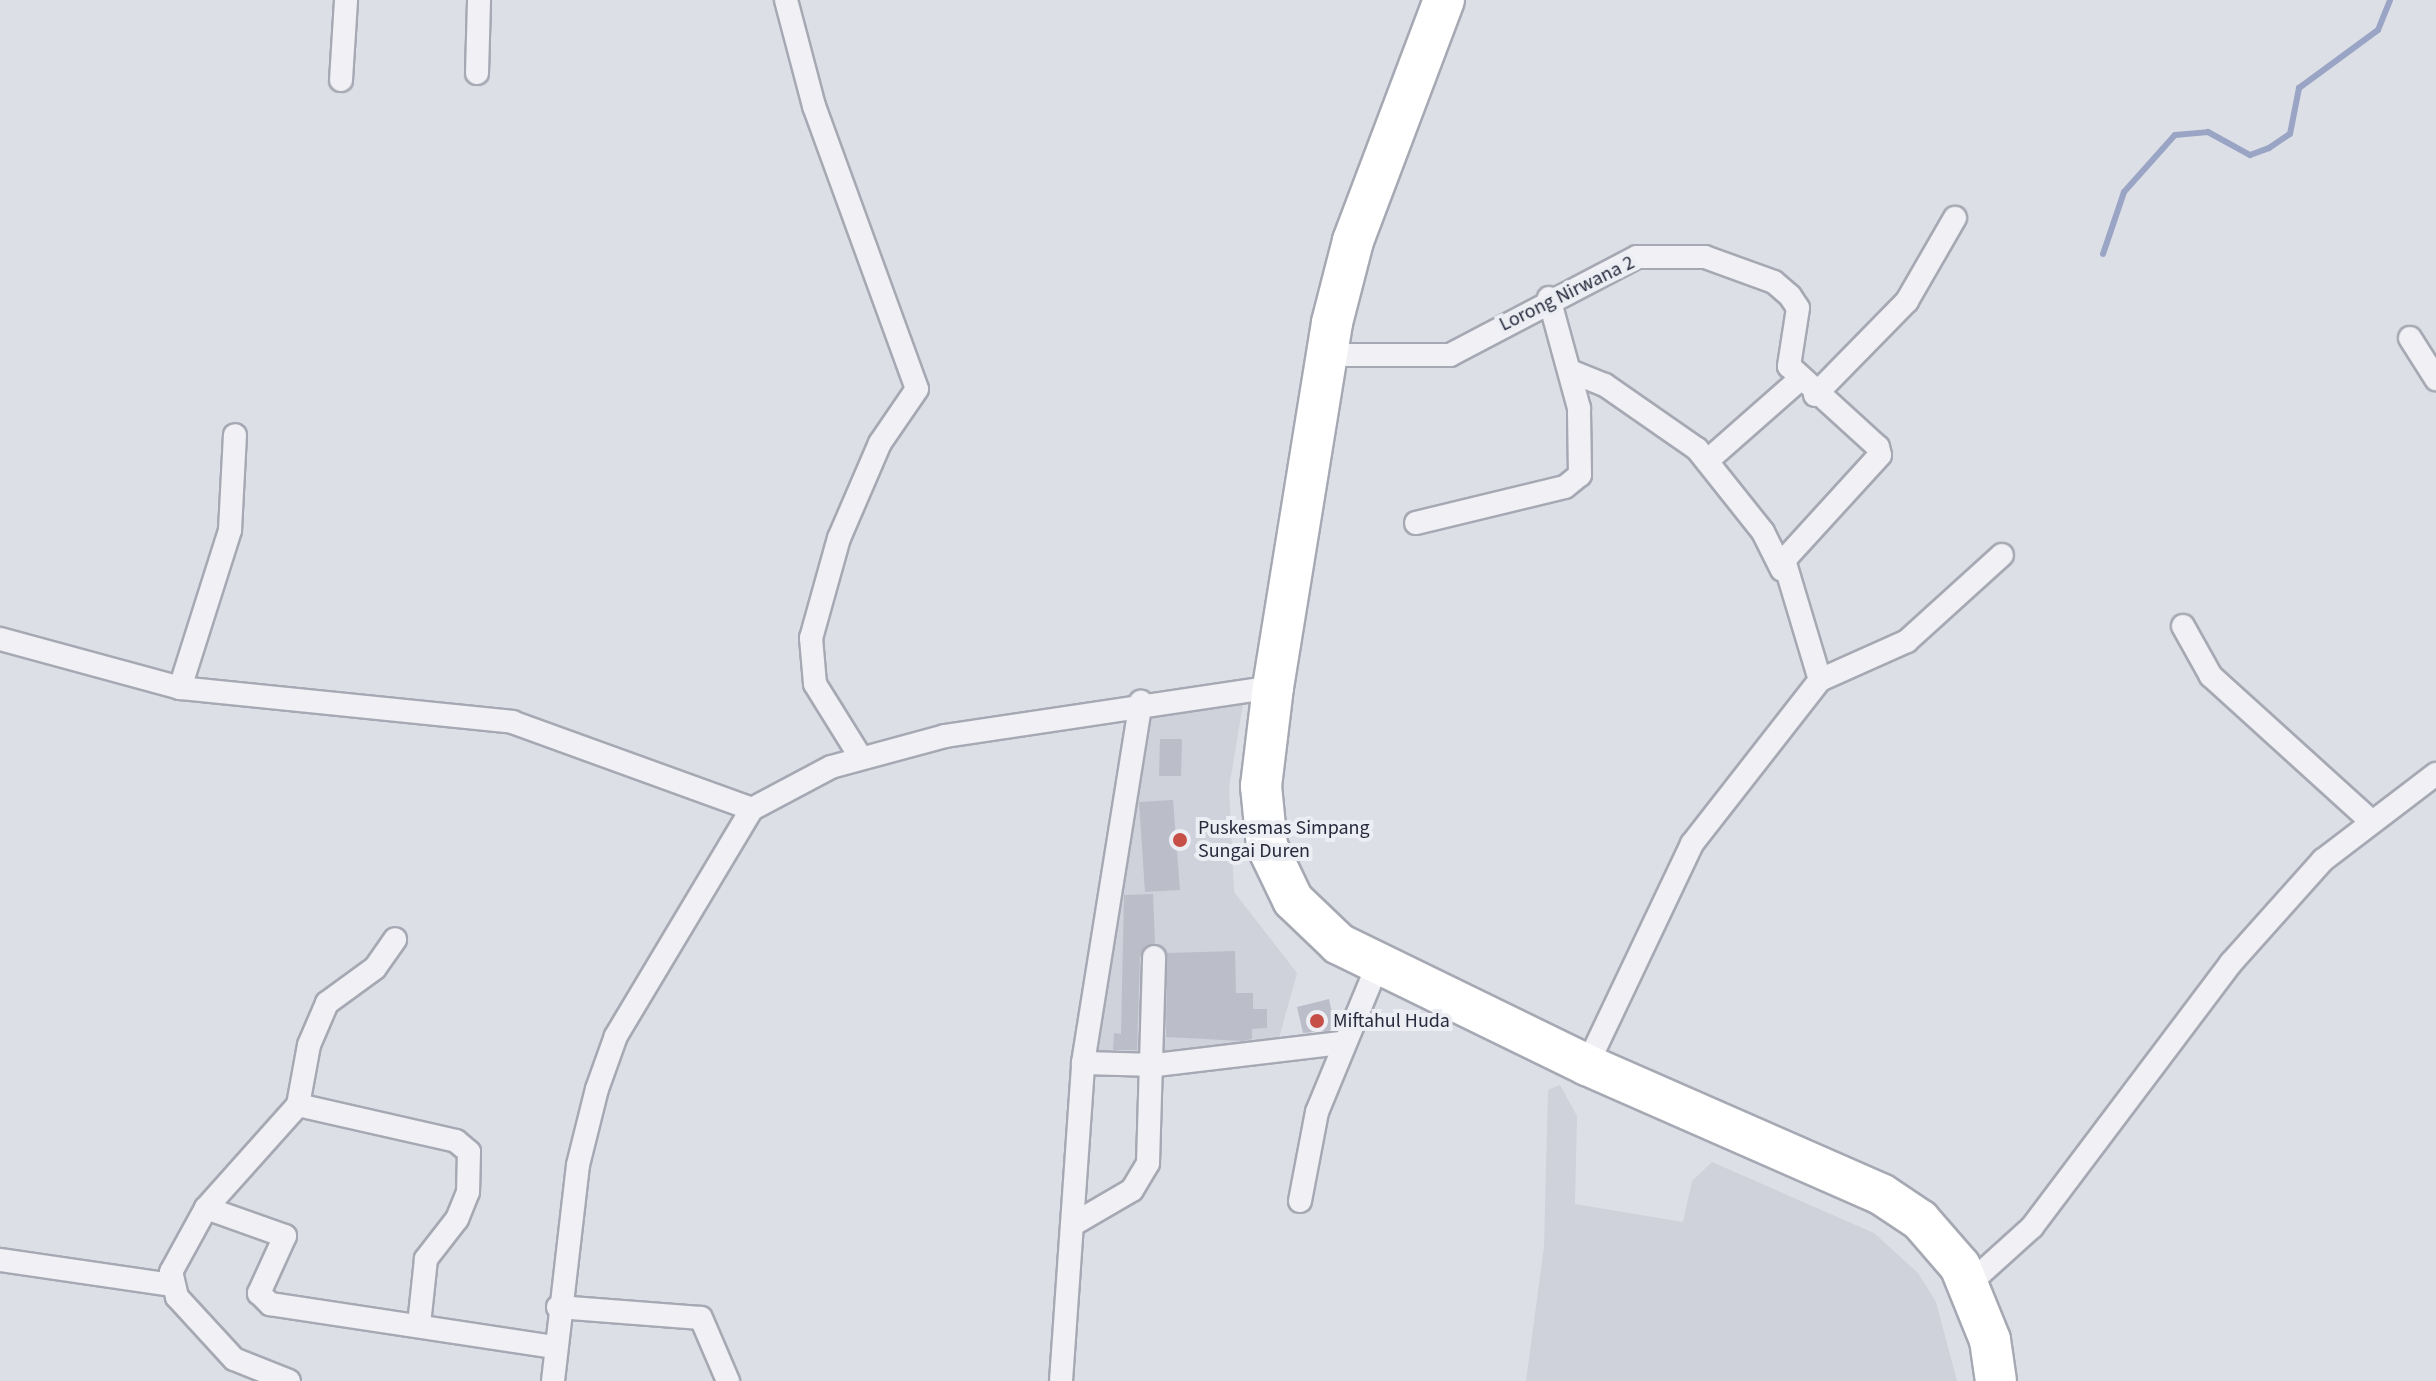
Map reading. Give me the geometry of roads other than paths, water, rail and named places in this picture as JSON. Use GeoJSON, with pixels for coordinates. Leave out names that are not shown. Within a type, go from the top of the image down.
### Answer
{"type":"FeatureCollection","features":[{"type":"Feature","properties":{"kind":"highway"},"geometry":{"type":"LineString","coordinates":[[1444,0],[1353,241],[1326,355],[1273,687],[1261,786],[1267,846],[1312,923],[1378,964],[1587,1065],[1881,1194],[1920,1220],[1969,1284],[1996,1381]]}},
{"type":"Feature","properties":{"kind":"street"},"geometry":{"type":"LineString","coordinates":[[341,80],[346,0]]}},
{"type":"Feature","properties":{"kind":"street"},"geometry":{"type":"LineString","coordinates":[[477,73],[479,0]]}},
{"type":"Feature","properties":{"kind":"street"},"geometry":{"type":"LineString","coordinates":[[786,0],[814,106],[917,389],[880,443],[839,538],[811,638],[815,684],[861,758]]}},
{"type":"Feature","properties":{"kind":"street"},"geometry":{"type":"LineString","coordinates":[[1707,461],[1807,388],[1907,301],[1955,218]]}},
{"type":"Feature","properties":{"kind":"street","name":"Lorong Nirwana 2"},"geometry":{"type":"LineString","coordinates":[[1326,355],[1450,355],[1549,298],[1637,257],[1667,252],[1774,282],[1798,308],[1787,353],[1807,388]]}},
{"type":"Feature","properties":{"kind":"street"},"geometry":{"type":"LineString","coordinates":[[1416,523],[1573,484],[1580,475],[1579,408],[1549,298]]}},
{"type":"Feature","properties":{"kind":"street"},"geometry":{"type":"LineString","coordinates":[[2410,338],[2436,379]]}},
{"type":"Feature","properties":{"kind":"street"},"geometry":{"type":"LineString","coordinates":[[1570,371],[1652,414],[1707,461],[1763,532],[1782,570],[1820,680]]}},
{"type":"Feature","properties":{"kind":"street"},"geometry":{"type":"LineString","coordinates":[[1782,570],[1789,549],[1880,455],[1807,388]]}},
{"type":"Feature","properties":{"kind":"street"},"geometry":{"type":"LineString","coordinates":[[180,688],[230,530],[235,435]]}},
{"type":"Feature","properties":{"kind":"street"},"geometry":{"type":"LineString","coordinates":[[1587,1065],[1692,844],[1820,680],[1907,641],[2002,555]]}},
{"type":"Feature","properties":{"kind":"street"},"geometry":{"type":"LineString","coordinates":[[2183,626],[2211,676],[2371,821]]}},
{"type":"Feature","properties":{"kind":"street"},"geometry":{"type":"LineString","coordinates":[[0,639],[180,688],[512,722],[752,809]]}},
{"type":"Feature","properties":{"kind":"street"},"geometry":{"type":"LineString","coordinates":[[553,1381],[558,1307],[578,1165],[616,1036],[752,809],[798,779],[861,758],[1141,702],[1273,687]]}},
{"type":"Feature","properties":{"kind":"street"},"geometry":{"type":"LineString","coordinates":[[1061,1381],[1083,1063],[1141,702]]}},
{"type":"Feature","properties":{"kind":"street"},"geometry":{"type":"LineString","coordinates":[[1969,1284],[2032,1227],[2231,963],[2323,860],[2436,774]]}},
{"type":"Feature","properties":{"kind":"street"},"geometry":{"type":"LineString","coordinates":[[172,1285],[176,1254],[206,1208],[298,1105],[309,1045],[327,1003],[375,968],[395,939]]}},
{"type":"Feature","properties":{"kind":"street"},"geometry":{"type":"LineString","coordinates":[[1072,1225],[1113,1203],[1142,1175],[1156,1065],[1154,957]]}},
{"type":"Feature","properties":{"kind":"street"},"geometry":{"type":"LineString","coordinates":[[1300,1201],[1317,1112],[1341,1043],[1378,964]]}},
{"type":"Feature","properties":{"kind":"street"},"geometry":{"type":"LineString","coordinates":[[1083,1063],[1156,1065],[1341,1043]]}},
{"type":"Feature","properties":{"kind":"street"},"geometry":{"type":"LineString","coordinates":[[298,1105],[456,1141],[469,1152],[468,1192],[457,1219],[426,1259],[419,1324]]}},
{"type":"Feature","properties":{"kind":"street"},"geometry":{"type":"LineString","coordinates":[[206,1208],[285,1236],[260,1300],[555,1347]]}},
{"type":"Feature","properties":{"kind":"street"},"geometry":{"type":"LineString","coordinates":[[0,1260],[172,1285],[234,1359],[289,1381]]}},
{"type":"Feature","properties":{"kind":"street"},"geometry":{"type":"LineString","coordinates":[[558,1307],[701,1318],[713,1331],[728,1381]]}},
{"type":"Feature","properties":{"kind":"waterway"},"geometry":{"type":"LineString","coordinates":[[2103,254],[2124,192],[2175,135],[2208,132],[2250,155],[2269,148],[2290,134],[2299,88],[2378,30],[2390,0]]}},
{"type":"Feature","properties":{"kind":"place","name":"Puskesmas Simpang Sungai Duren"},"geometry":{"type":"Point","coordinates":[1180,840]}},
{"type":"Feature","properties":{"kind":"place","name":"Miftahul Huda"},"geometry":{"type":"Point","coordinates":[1317,1021]}}]}
